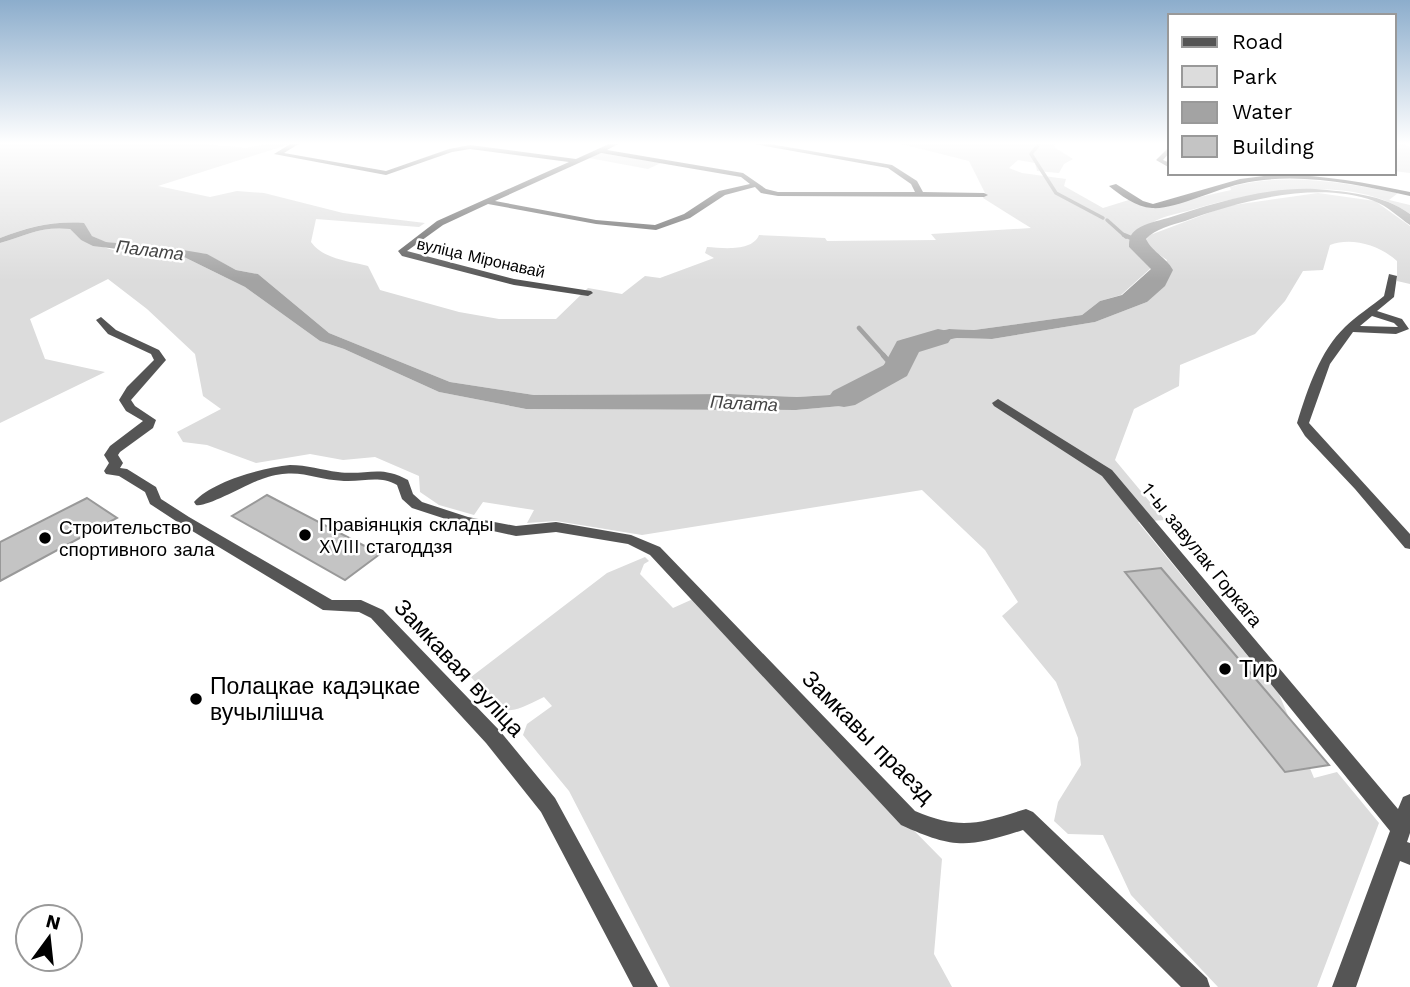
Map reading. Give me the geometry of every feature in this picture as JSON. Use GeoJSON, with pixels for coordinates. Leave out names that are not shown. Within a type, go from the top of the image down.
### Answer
{"type":"FeatureCollection","features":[{"type":"Feature","properties":{"kind":"street","name":"вуліца Міронавай"},"geometry":{"type":"LineString","coordinates":[[516,189],[435,226],[402,251],[514,282],[587,293]]}},
{"type":"Feature","properties":{"kind":"street"},"geometry":{"type":"LineString","coordinates":[[488,202],[596,222],[656,229],[687,216],[722,193],[738,189]]}},
{"type":"Feature","properties":{"kind":"street"},"geometry":{"type":"LineString","coordinates":[[765,189],[778,194],[799,195],[984,195]]}},
{"type":"Feature","properties":{"kind":"street"},"geometry":{"type":"LineString","coordinates":[[917,189],[920,194]]}},
{"type":"Feature","properties":{"kind":"street"},"geometry":{"type":"LineString","coordinates":[[1118,189],[1140,203],[1153,205],[1212,189]]}},
{"type":"Feature","properties":{"kind":"street"},"geometry":{"type":"LineString","coordinates":[[1385,189],[1410,194]]}},
{"type":"Feature","properties":{"kind":"street"},"geometry":{"type":"LineString","coordinates":[[1392,276],[1389,297],[1348,329],[1325,358],[1303,423],[1309,433],[1410,544]]}},
{"type":"Feature","properties":{"kind":"street"},"geometry":{"type":"LineString","coordinates":[[1370,312],[1398,321],[1407,330]]}},
{"type":"Feature","properties":{"kind":"street","name":"Замкавая вуліца"},"geometry":{"type":"LineString","coordinates":[[101,320],[112,332],[155,352],[160,359],[125,400],[131,408],[150,420],[149,425],[114,449],[111,455],[116,463],[111,471],[122,472],[151,490],[155,501],[184,520],[329,606],[361,606],[377,614],[493,737],[548,805],[646,987]]}},
{"type":"Feature","properties":{"kind":"street"},"geometry":{"type":"LineString","coordinates":[[1348,329],[1407,330]]}},
{"type":"Feature","properties":{"kind":"street","name":"1-ы завулак Горкага"},"geometry":{"type":"LineString","coordinates":[[998,402],[1107,473],[1401,843]]}},
{"type":"Feature","properties":{"kind":"street","name":"Замкавы праезд"},"geometry":{"type":"LineString","coordinates":[[201,502],[233,484],[287,470],[303,469],[342,477],[375,472],[390,475],[403,483],[407,496],[417,505],[466,521],[516,531],[556,527],[631,540],[655,551],[908,818],[941,834],[968,837],[1026,819],[1198,987]]}},
{"type":"Feature","properties":{"kind":"street"},"geometry":{"type":"LineString","coordinates":[[1344,987],[1401,843],[1410,804]]}},
{"type":"Feature","properties":{"kind":"green space"},"geometry":{"type":"Polygon","coordinates":[[[0,189],[172,189],[210,197],[237,191],[264,193],[343,213],[425,223],[419,227],[316,219],[311,242],[316,248],[329,256],[368,266],[380,290],[459,312],[499,319],[556,319],[588,288],[622,294],[645,276],[660,278],[714,258],[705,253],[707,247],[744,247],[759,235],[825,238],[827,241],[936,240],[931,234],[1031,228],[983,198],[983,189],[1069,189],[1103,208],[1132,199],[1151,208],[1231,189],[1377,189],[1398,193],[1389,200],[1410,205],[1410,214],[1387,201],[1361,193],[1303,190],[1244,197],[1168,216],[1155,221],[1129,247],[1151,268],[1121,295],[1100,301],[1082,315],[974,330],[949,329],[901,340],[879,372],[830,395],[797,397],[730,394],[534,395],[450,382],[329,333],[258,274],[236,270],[206,254],[105,242],[92,236],[83,223],[41,226],[0,238],[0,189]]]}},
{"type":"Feature","properties":{"kind":"green space"},"geometry":{"type":"Polygon","coordinates":[[[1318,193],[1375,201],[1410,226],[1410,284],[1397,281],[1397,261],[1374,247],[1356,242],[1330,245],[1323,270],[1303,271],[1285,301],[1255,334],[1180,365],[1179,386],[1134,409],[1115,460],[1165,520],[1138,522],[1279,694],[1314,778],[1337,772],[1379,823],[1317,987],[1218,987],[1131,895],[1103,835],[1068,834],[1054,821],[1058,802],[1081,765],[1078,738],[1056,682],[1002,616],[1018,602],[985,550],[922,490],[642,535],[556,521],[527,523],[534,510],[483,502],[474,515],[439,505],[420,492],[419,476],[375,457],[343,460],[310,454],[256,463],[207,445],[183,442],[177,432],[221,409],[203,396],[195,354],[147,309],[108,279],[30,319],[45,359],[105,372],[0,423],[0,243],[42,230],[70,229],[81,240],[116,251],[184,257],[245,287],[320,341],[344,349],[439,392],[526,409],[796,410],[841,406],[867,394],[914,350],[932,343],[957,338],[992,339],[1095,322],[1147,302],[1167,260],[1150,248],[1146,240],[1150,235],[1227,206],[1318,193]]]}},
{"type":"Feature","properties":{"kind":"green space"},"geometry":{"type":"Polygon","coordinates":[[[645,557],[649,561],[644,564],[640,574],[673,608],[693,599],[820,735],[942,859],[934,954],[952,987],[670,987],[569,791],[523,735],[527,724],[552,706],[544,697],[518,709],[502,709],[489,699],[471,677],[607,573],[645,557]]]}},
{"type":"Feature","properties":{"kind":"water"},"geometry":{"type":"Polygon","coordinates":[[[1316,189],[1377,198],[1410,214],[1410,225],[1374,201],[1328,192],[1278,196],[1229,206],[1164,228],[1146,239],[1173,270],[1165,286],[1147,302],[1095,322],[992,339],[957,338],[932,343],[914,350],[867,394],[841,406],[796,410],[526,409],[439,392],[344,349],[320,341],[245,287],[184,257],[93,246],[81,240],[70,229],[60,228],[26,234],[0,243],[0,238],[31,228],[51,224],[84,223],[92,236],[106,242],[207,254],[236,270],[258,274],[329,333],[450,382],[534,395],[730,394],[797,397],[830,395],[879,372],[901,340],[949,329],[974,330],[1082,315],[1100,301],[1122,295],[1151,269],[1129,247],[1131,235],[1137,229],[1240,197],[1316,189]]]}},
{"type":"Feature","properties":{"kind":"building","name":"Правіянцкія склады XVIII стагоддзя"},"geometry":{"type":"Polygon","coordinates":[[[267,495],[380,554],[345,580],[232,516],[267,495]]]}},
{"type":"Feature","properties":{"kind":"building","name":"Строительство спортивного зала"},"geometry":{"type":"Polygon","coordinates":[[[87,498],[117,518],[0,581],[0,542],[87,498]]]}},
{"type":"Feature","properties":{"kind":"building","name":"Тир"},"geometry":{"type":"Polygon","coordinates":[[[1161,568],[1329,765],[1285,772],[1125,572],[1161,568]]]}},
{"type":"Feature","properties":{"kind":"waterway"},"geometry":{"type":"LineString","coordinates":[[1053,189],[1056,193],[1103,218]]}},
{"type":"Feature","properties":{"kind":"waterway"},"geometry":{"type":"LineString","coordinates":[[1107,220],[1126,237]]}},
{"type":"Feature","properties":{"kind":"waterway"},"geometry":{"type":"LineString","coordinates":[[1124,235],[1136,240]]}},
{"type":"Feature","properties":{"kind":"waterway"},"geometry":{"type":"LineString","coordinates":[[859,328],[885,357]]}},
{"type":"Feature","properties":{"kind":"waterway","name":"Палата"},"geometry":{"type":"LineString","coordinates":[[844,398],[896,370],[907,347],[938,337]]}},
{"type":"Feature","properties":{"kind":"waterway"},"geometry":{"type":"LineString","coordinates":[[883,355],[896,370]]}},
{"type":"Feature","properties":{"kind":"place","name":"Правіянцкія склады XVIII стагоддзя"},"geometry":{"type":"Point","coordinates":[305,535]}},
{"type":"Feature","properties":{"kind":"place","name":"Строительство спортивного зала"},"geometry":{"type":"Point","coordinates":[45,538]}},
{"type":"Feature","properties":{"kind":"place","name":"Тир"},"geometry":{"type":"Point","coordinates":[1225,669]}},
{"type":"Feature","properties":{"kind":"place","name":"Полацкае кадэцкае вучылішча"},"geometry":{"type":"Point","coordinates":[196,699]}}]}
